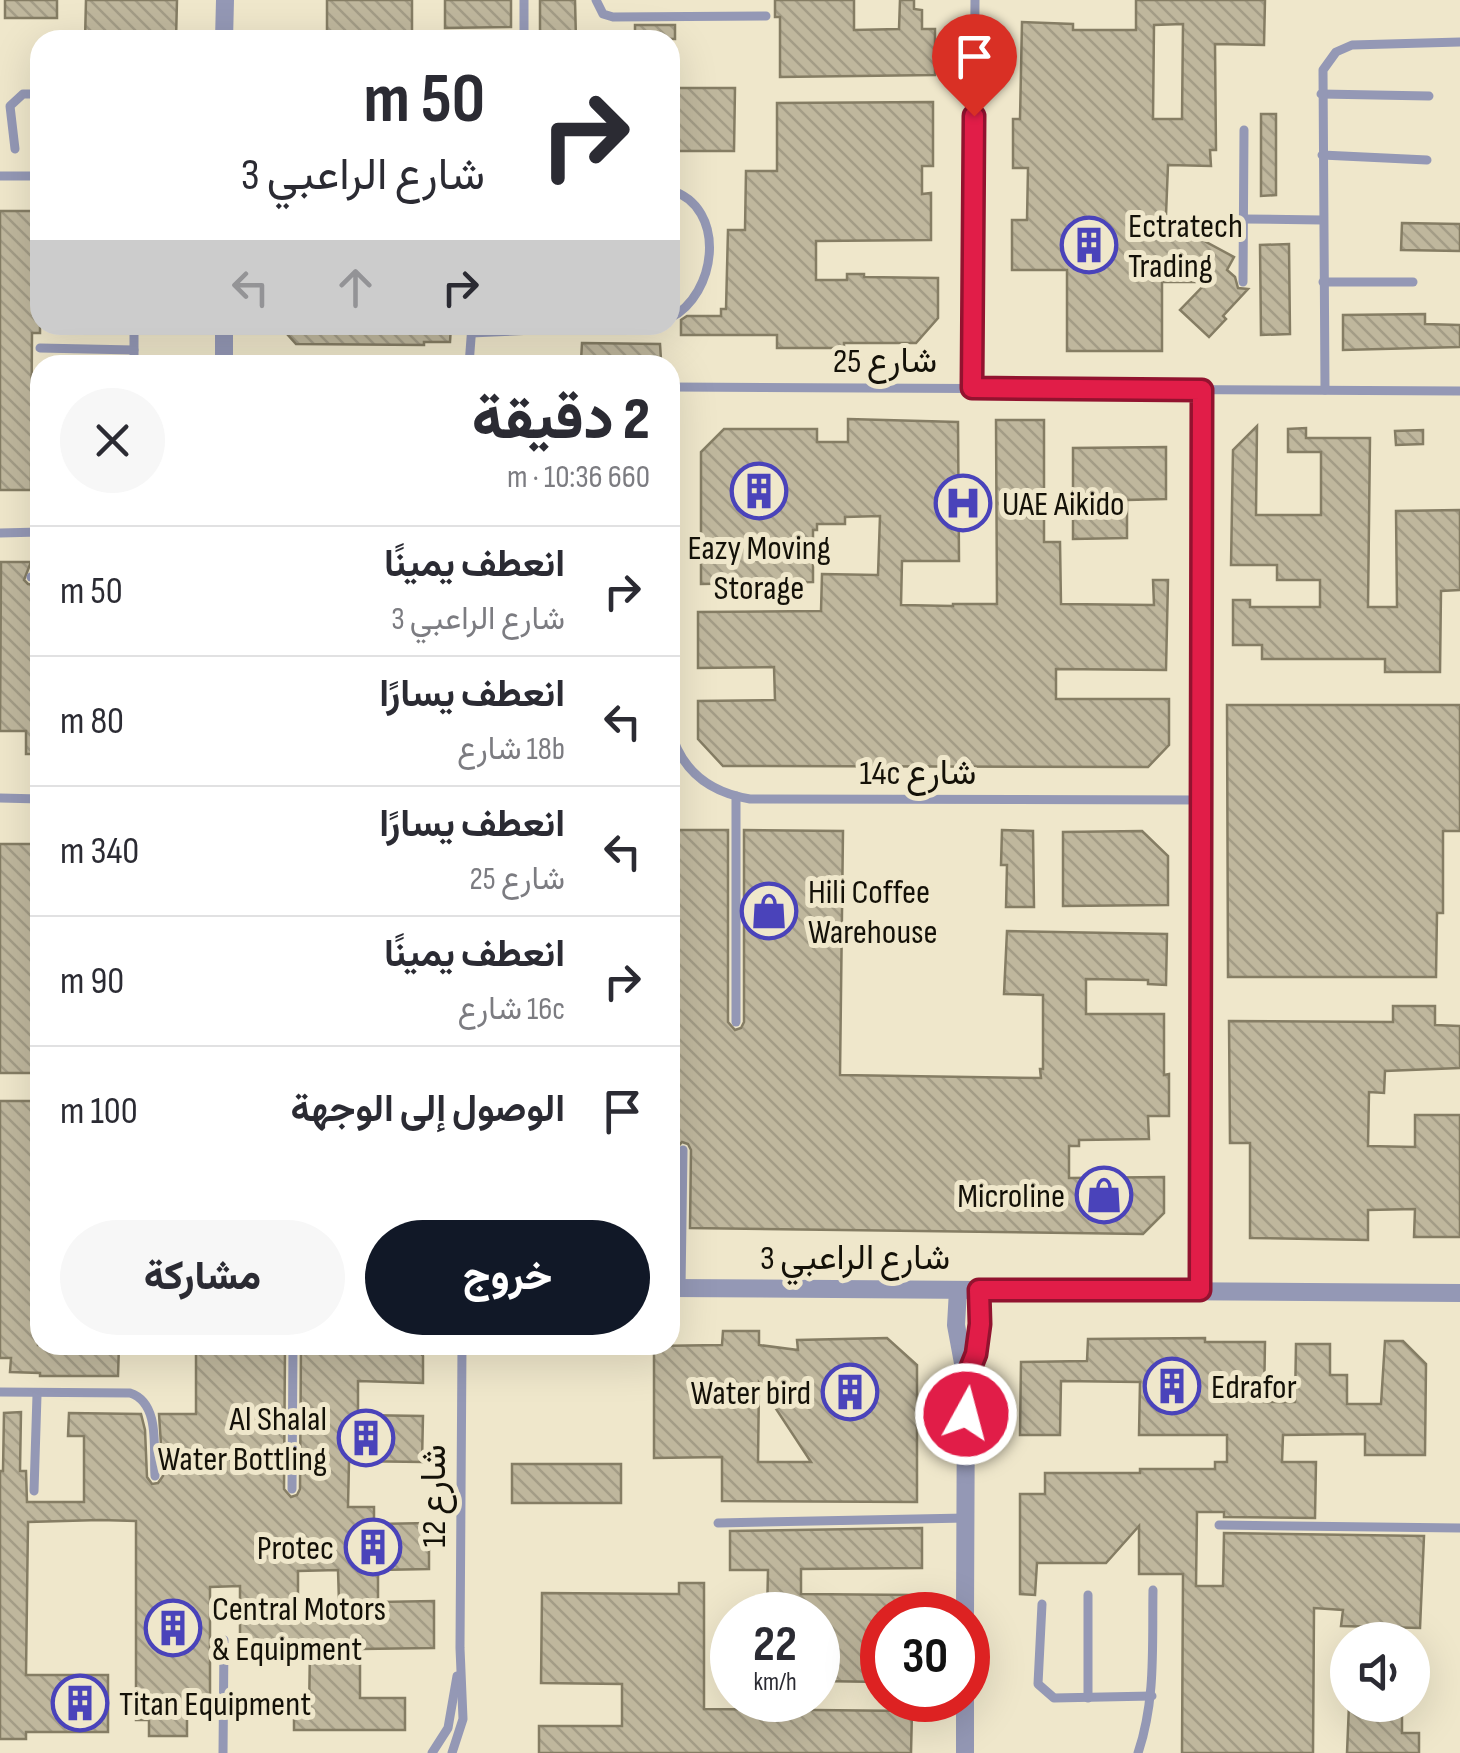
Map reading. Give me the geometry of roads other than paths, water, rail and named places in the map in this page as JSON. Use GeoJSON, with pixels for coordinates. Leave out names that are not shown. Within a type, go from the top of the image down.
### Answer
{"type":"FeatureCollection","features":[{"type":"Feature","properties":{"kind":"street"},"geometry":{"type":"LineString","coordinates":[[224,0],[224,30]]}},
{"type":"Feature","properties":{"kind":"street","name":"شارع الراعبي 3"},"geometry":{"type":"LineString","coordinates":[[680,1288],[1460,1293]]}},
{"type":"Feature","properties":{"kind":"street"},"geometry":{"type":"LineString","coordinates":[[958,1290],[956,1325],[966,1379],[966,1592]]}},
{"type":"Feature","properties":{"kind":"street"},"geometry":{"type":"LineString","coordinates":[[966,1379],[978,1341],[979,1290]]}},
{"type":"Feature","properties":{"kind":"street"},"geometry":{"type":"LineString","coordinates":[[965,1722],[965,1753]]}},
{"type":"Feature","properties":{"kind":"lane"},"geometry":{"type":"LineString","coordinates":[[524,0],[524,30]]}},
{"type":"Feature","properties":{"kind":"lane"},"geometry":{"type":"LineString","coordinates":[[596,0],[603,14],[612,17],[766,16]]}},
{"type":"Feature","properties":{"kind":"lane"},"geometry":{"type":"LineString","coordinates":[[972,388],[975,0]]}},
{"type":"Feature","properties":{"kind":"lane"},"geometry":{"type":"LineString","coordinates":[[1325,390],[1323,70],[1330,58],[1344,48],[1360,44],[1460,42]]}},
{"type":"Feature","properties":{"kind":"lane"},"geometry":{"type":"LineString","coordinates":[[15,149],[10,106],[23,94],[30,94]]}},
{"type":"Feature","properties":{"kind":"lane"},"geometry":{"type":"LineString","coordinates":[[1321,94],[1429,96]]}},
{"type":"Feature","properties":{"kind":"lane"},"geometry":{"type":"LineString","coordinates":[[1243,282],[1244,130]]}},
{"type":"Feature","properties":{"kind":"lane"},"geometry":{"type":"LineString","coordinates":[[1322,155],[1427,160]]}},
{"type":"Feature","properties":{"kind":"lane"},"geometry":{"type":"LineString","coordinates":[[0,176],[30,176]]}},
{"type":"Feature","properties":{"kind":"lane"},"geometry":{"type":"LineString","coordinates":[[680,194],[698,206],[708,236],[702,288],[680,312]]}},
{"type":"Feature","properties":{"kind":"lane"},"geometry":{"type":"LineString","coordinates":[[1244,219],[1322,220]]}},
{"type":"Feature","properties":{"kind":"lane"},"geometry":{"type":"LineString","coordinates":[[1323,282],[1413,282]]}},
{"type":"Feature","properties":{"kind":"lane"},"geometry":{"type":"LineString","coordinates":[[134,335],[134,355]]}},
{"type":"Feature","properties":{"kind":"lane"},"geometry":{"type":"LineString","coordinates":[[40,348],[134,350]]}},
{"type":"Feature","properties":{"kind":"lane","name":"شارع 25"},"geometry":{"type":"LineString","coordinates":[[680,388],[1460,391]]}},
{"type":"Feature","properties":{"kind":"lane"},"geometry":{"type":"LineString","coordinates":[[1200,1290],[1202,390]]}},
{"type":"Feature","properties":{"kind":"lane"},"geometry":{"type":"LineString","coordinates":[[0,533],[30,532]]}},
{"type":"Feature","properties":{"kind":"lane","name":"14c شارع"},"geometry":{"type":"LineString","coordinates":[[680,750],[688,768],[709,786],[736,796],[1202,800]]}},
{"type":"Feature","properties":{"kind":"lane"},"geometry":{"type":"LineString","coordinates":[[736,796],[736,1022]]}},
{"type":"Feature","properties":{"kind":"lane"},"geometry":{"type":"LineString","coordinates":[[0,798],[30,799]]}},
{"type":"Feature","properties":{"kind":"lane"},"geometry":{"type":"LineString","coordinates":[[680,1209],[683,1150]]}},
{"type":"Feature","properties":{"kind":"lane"},"geometry":{"type":"LineString","coordinates":[[292,1489],[293,1355]]}},
{"type":"Feature","properties":{"kind":"lane","name":"شارع 12"},"geometry":{"type":"LineString","coordinates":[[460,1648],[462,1355]]}},
{"type":"Feature","properties":{"kind":"lane"},"geometry":{"type":"LineString","coordinates":[[0,1392],[142,1397],[152,1422],[155,1476]]}},
{"type":"Feature","properties":{"kind":"lane"},"geometry":{"type":"LineString","coordinates":[[34,1491],[37,1394]]}},
{"type":"Feature","properties":{"kind":"lane"},"geometry":{"type":"LineString","coordinates":[[718,1523],[966,1518]]}},
{"type":"Feature","properties":{"kind":"lane"},"geometry":{"type":"LineString","coordinates":[[1219,1525],[1460,1528]]}},
{"type":"Feature","properties":{"kind":"lane"},"geometry":{"type":"LineString","coordinates":[[1138,1753],[1152,1696],[1152,1590]]}},
{"type":"Feature","properties":{"kind":"lane"},"geometry":{"type":"LineString","coordinates":[[1088,1595],[1088,1698]]}},
{"type":"Feature","properties":{"kind":"lane"},"geometry":{"type":"LineString","coordinates":[[1042,1604],[1038,1684],[1050,1697],[1152,1696]]}},
{"type":"Feature","properties":{"kind":"lane"},"geometry":{"type":"LineString","coordinates":[[224,1640],[224,1753]]}},
{"type":"Feature","properties":{"kind":"lane"},"geometry":{"type":"LineString","coordinates":[[432,1753],[452,1716],[460,1648]]}},
{"type":"Feature","properties":{"kind":"lane"},"geometry":{"type":"LineString","coordinates":[[452,1753],[463,1718],[460,1648]]}},
{"type":"Feature","properties":{"kind":"place","name":"Ectratech Trading"},"geometry":{"type":"Point","coordinates":[1089,245]}},
{"type":"Feature","properties":{"kind":"place","name":"Eazy Moving Storage"},"geometry":{"type":"Point","coordinates":[759,491]}},
{"type":"Feature","properties":{"kind":"place","name":"UAE Aikido"},"geometry":{"type":"Point","coordinates":[963,503]}},
{"type":"Feature","properties":{"kind":"place","name":"Hili Coffee Warehouse"},"geometry":{"type":"Point","coordinates":[769,911]}},
{"type":"Feature","properties":{"kind":"place","name":"Microline"},"geometry":{"type":"Point","coordinates":[1104,1195]}},
{"type":"Feature","properties":{"kind":"place","name":"Edrafor"},"geometry":{"type":"Point","coordinates":[1172,1386]}},
{"type":"Feature","properties":{"kind":"place","name":"Water bird"},"geometry":{"type":"Point","coordinates":[850,1392]}},
{"type":"Feature","properties":{"kind":"place","name":"Al Shalal Water Bottling"},"geometry":{"type":"Point","coordinates":[366,1438]}},
{"type":"Feature","properties":{"kind":"place","name":"Protec"},"geometry":{"type":"Point","coordinates":[373,1547]}},
{"type":"Feature","properties":{"kind":"place","name":"Central Motors & Equipment"},"geometry":{"type":"Point","coordinates":[173,1628]}},
{"type":"Feature","properties":{"kind":"place","name":"Titan Equipment"},"geometry":{"type":"Point","coordinates":[80,1703]}}]}
